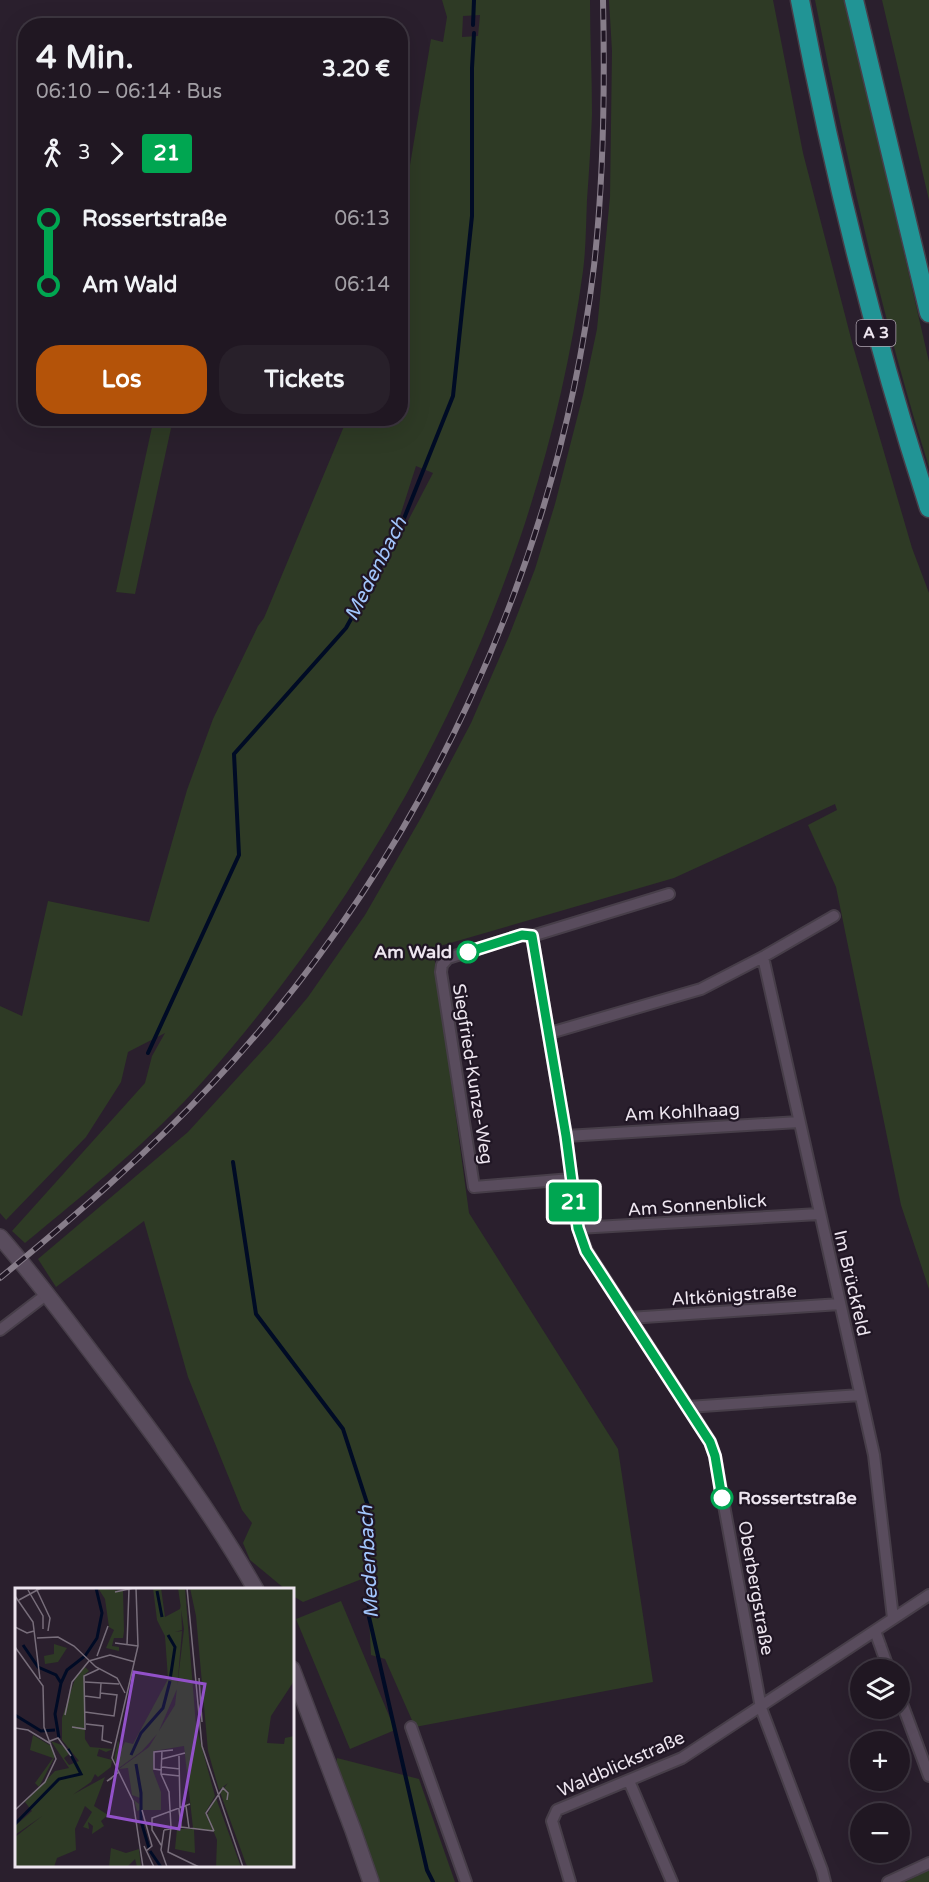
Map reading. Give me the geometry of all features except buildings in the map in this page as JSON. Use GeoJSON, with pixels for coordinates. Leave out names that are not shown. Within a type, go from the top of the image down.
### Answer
{"type":"FeatureCollection","features":[{"type":"Feature","properties":{"kind":"highway","name":"A 3"},"geometry":{"type":"LineString","coordinates":[[800,0],[816,85],[862,280],[929,508]]}},
{"type":"Feature","properties":{"kind":"highway"},"geometry":{"type":"LineString","coordinates":[[854,0],[929,313]]}},
{"type":"Feature","properties":{"kind":"main road"},"geometry":{"type":"LineString","coordinates":[[0,1236],[144,1422],[232,1549],[255,1588]]}},
{"type":"Feature","properties":{"kind":"main road"},"geometry":{"type":"LineString","coordinates":[[294,1674],[353,1830],[370,1882]]}},
{"type":"Feature","properties":{"kind":"street"},"geometry":{"type":"LineString","coordinates":[[532,936],[669,894]]}},
{"type":"Feature","properties":{"kind":"street"},"geometry":{"type":"LineString","coordinates":[[550,1033],[701,989],[834,916]]}},
{"type":"Feature","properties":{"kind":"street","name":"Siegfried-Kunze-Weg"},"geometry":{"type":"LineString","coordinates":[[532,936],[522,935],[448,958],[442,965],[441,972],[467,1152],[474,1187],[571,1179]]}},
{"type":"Feature","properties":{"kind":"street","name":"Oberbergstraße"},"geometry":{"type":"LineString","coordinates":[[532,936],[550,1033],[578,1228],[586,1251],[710,1442],[715,1456],[761,1708],[825,1882]]}},
{"type":"Feature","properties":{"kind":"street","name":"Im Brückfeld"},"geometry":{"type":"LineString","coordinates":[[763,957],[874,1455],[893,1618]]}},
{"type":"Feature","properties":{"kind":"street","name":"Am Kohlhaag"},"geometry":{"type":"LineString","coordinates":[[566,1136],[799,1122]]}},
{"type":"Feature","properties":{"kind":"street","name":"Am Sonnenblick"},"geometry":{"type":"LineString","coordinates":[[578,1228],[819,1214]]}},
{"type":"Feature","properties":{"kind":"street"},"geometry":{"type":"LineString","coordinates":[[0,1330],[47,1294]]}},
{"type":"Feature","properties":{"kind":"street","name":"Altkönigstraße"},"geometry":{"type":"LineString","coordinates":[[629,1318],[840,1304]]}},
{"type":"Feature","properties":{"kind":"street"},"geometry":{"type":"LineString","coordinates":[[688,1407],[860,1395]]}},
{"type":"Feature","properties":{"kind":"street","name":"Waldblickstraße"},"geometry":{"type":"LineString","coordinates":[[570,1882],[552,1821],[557,1810],[681,1758],[761,1708],[929,1595]]}},
{"type":"Feature","properties":{"kind":"street"},"geometry":{"type":"LineString","coordinates":[[875,1631],[885,1659]]}},
{"type":"Feature","properties":{"kind":"street"},"geometry":{"type":"LineString","coordinates":[[908,1719],[929,1776]]}},
{"type":"Feature","properties":{"kind":"street"},"geometry":{"type":"LineString","coordinates":[[411,1727],[466,1882]]}},
{"type":"Feature","properties":{"kind":"street"},"geometry":{"type":"LineString","coordinates":[[629,1781],[672,1882]]}},
{"type":"Feature","properties":{"kind":"street"},"geometry":{"type":"LineString","coordinates":[[888,1882],[929,1863]]}},
{"type":"Feature","properties":{"kind":"green space"},"geometry":{"type":"Polygon","coordinates":[[[442,0],[590,0],[592,114],[583,271],[563,383],[535,492],[498,599],[453,703],[401,804],[342,900],[276,992],[204,1080],[162,1124],[72,1205],[25,1243],[12,1231],[145,1083],[152,1056],[165,1033],[128,1052],[121,1082],[86,1137],[6,1220],[0,1213],[0,1006],[22,1016],[48,901],[149,922],[187,790],[213,719],[264,618],[344,426],[408,426],[408,177],[431,39],[443,42],[447,17],[442,0]],[[480,15],[463,16],[462,37],[478,36],[480,15]],[[416,466],[394,535],[371,577],[377,580],[433,473],[416,466]]]}},
{"type":"Feature","properties":{"kind":"green space"},"geometry":{"type":"Polygon","coordinates":[[[609,0],[773,0],[803,153],[853,346],[912,548],[929,593],[929,1289],[901,1205],[836,887],[808,825],[837,810],[835,804],[674,878],[433,948],[469,1213],[618,1449],[653,1682],[415,1727],[385,1659],[371,1655],[367,1577],[303,1602],[294,1597],[294,1588],[284,1588],[250,1560],[243,1543],[252,1523],[242,1510],[188,1377],[144,1221],[56,1287],[38,1259],[188,1132],[308,997],[365,915],[422,816],[471,723],[535,569],[555,504],[597,329],[610,197],[612,51],[609,0]]]}},
{"type":"Feature","properties":{"kind":"green space"},"geometry":{"type":"Polygon","coordinates":[[[815,0],[846,0],[929,362],[929,467],[880,293],[839,118],[815,0]]]}},
{"type":"Feature","properties":{"kind":"green space"},"geometry":{"type":"Polygon","coordinates":[[[882,0],[929,0],[929,200],[882,0]]]}},
{"type":"Feature","properties":{"kind":"green space"},"geometry":{"type":"Polygon","coordinates":[[[171,426],[135,594],[116,592],[152,427],[171,426]]]}},
{"type":"Feature","properties":{"kind":"green space"},"geometry":{"type":"Polygon","coordinates":[[[341,1601],[395,1730],[350,1749],[296,1619],[341,1601]]]}},
{"type":"Feature","properties":{"kind":"green space"},"geometry":{"type":"Polygon","coordinates":[[[337,1758],[419,1779],[455,1882],[378,1882],[336,1764],[337,1758]]]}},
{"type":"Feature","properties":{"kind":"green space"},"geometry":{"type":"Polygon","coordinates":[[[929,1870],[929,1882],[905,1882],[929,1870]]]}},
{"type":"Feature","properties":{"kind":"waterway","name":"Medenbach"},"geometry":{"type":"LineString","coordinates":[[473,25],[474,0]]}},
{"type":"Feature","properties":{"kind":"waterway","name":"Medenbach"},"geometry":{"type":"LineString","coordinates":[[148,1053],[239,855],[234,754],[346,628],[397,536],[453,396],[472,216],[474,33]]}},
{"type":"Feature","properties":{"kind":"waterway","name":"Medenbach"},"geometry":{"type":"LineString","coordinates":[[233,1162],[256,1314],[343,1429],[368,1506],[369,1617],[427,1870],[433,1882]]}},
{"type":"Feature","properties":{"kind":"railway"},"geometry":{"type":"LineString","coordinates":[[0,1278],[83,1208],[162,1135],[213,1083],[287,997],[355,904],[415,807],[468,704],[512,599],[548,490],[576,378],[594,266],[600,199],[604,100],[603,0]]}},
{"type":"Feature","properties":{"kind":"bus line","name":"21"},"geometry":{"type":"LineString","coordinates":[[468,952],[522,935],[532,936],[550,1033],[578,1228],[586,1251],[710,1442],[715,1456],[722,1498]]}},
{"type":"Feature","properties":{"kind":"place","name":"Am Wald"},"geometry":{"type":"Point","coordinates":[468,952]}},
{"type":"Feature","properties":{"kind":"place","name":"Rossertstraße"},"geometry":{"type":"Point","coordinates":[722,1498]}}]}
